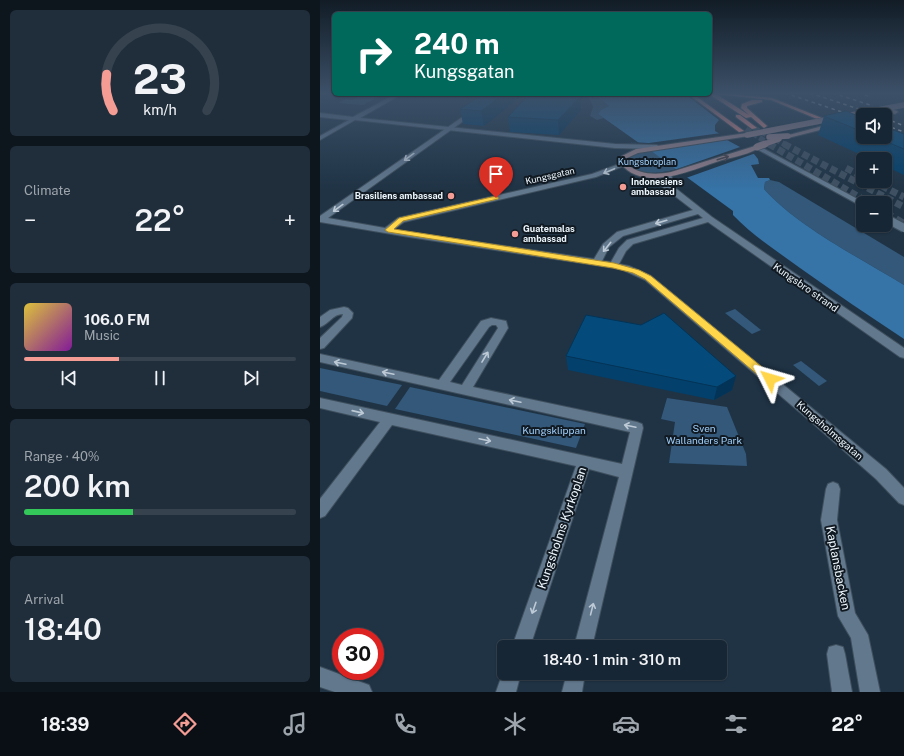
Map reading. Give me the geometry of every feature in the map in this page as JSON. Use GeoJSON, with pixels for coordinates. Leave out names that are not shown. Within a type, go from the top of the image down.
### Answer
{"type":"FeatureCollection","features":[{"type":"Feature","properties":{"kind":"highway"},"geometry":{"type":"LineString","coordinates":[[735,125],[745,132]]}},
{"type":"Feature","properties":{"kind":"highway"},"geometry":{"type":"LineString","coordinates":[[737,125],[745,132]]}},
{"type":"Feature","properties":{"kind":"highway"},"geometry":{"type":"LineString","coordinates":[[750,125],[754,128]]}},
{"type":"Feature","properties":{"kind":"main road"},"geometry":{"type":"LineString","coordinates":[[786,125],[745,132],[730,137],[639,149],[624,160],[632,171],[648,175],[671,174],[820,125]]}},
{"type":"Feature","properties":{"kind":"main road"},"geometry":{"type":"LineString","coordinates":[[745,132],[765,137],[788,136]]}},
{"type":"Feature","properties":{"kind":"main road"},"geometry":{"type":"LineString","coordinates":[[730,137],[757,147]]}},
{"type":"Feature","properties":{"kind":"street"},"geometry":{"type":"LineString","coordinates":[[320,138],[343,125]]}},
{"type":"Feature","properties":{"kind":"street"},"geometry":{"type":"LineString","coordinates":[[402,125],[599,147],[610,149],[624,160]]}},
{"type":"Feature","properties":{"kind":"street"},"geometry":{"type":"LineString","coordinates":[[321,220],[453,125]]}},
{"type":"Feature","properties":{"kind":"street"},"geometry":{"type":"LineString","coordinates":[[446,130],[639,149]]}},
{"type":"Feature","properties":{"kind":"street"},"geometry":{"type":"LineString","coordinates":[[757,147],[856,201]]}},
{"type":"Feature","properties":{"kind":"street","name":"Kungsgatan"},"geometry":{"type":"LineString","coordinates":[[388,230],[401,220],[594,176],[624,160]]}},
{"type":"Feature","properties":{"kind":"street"},"geometry":{"type":"LineString","coordinates":[[670,188],[671,174]]}},
{"type":"Feature","properties":{"kind":"street"},"geometry":{"type":"LineString","coordinates":[[648,175],[670,188],[699,211]]}},
{"type":"Feature","properties":{"kind":"street"},"geometry":{"type":"LineString","coordinates":[[596,263],[606,246],[620,234],[699,211]]}},
{"type":"Feature","properties":{"kind":"street","name":"Kungsbro strand"},"geometry":{"type":"LineString","coordinates":[[699,211],[904,354]]}},
{"type":"Feature","properties":{"kind":"street"},"geometry":{"type":"LineString","coordinates":[[614,266],[622,250],[630,242],[709,219]]}},
{"type":"Feature","properties":{"kind":"street","name":"Kungsholmsgatan"},"geometry":{"type":"LineString","coordinates":[[321,220],[614,266],[631,270],[648,278],[881,474],[904,498]]}},
{"type":"Feature","properties":{"kind":"street"},"geometry":{"type":"LineString","coordinates":[[892,221],[902,226]]}},
{"type":"Feature","properties":{"kind":"street"},"geometry":{"type":"LineString","coordinates":[[620,234],[630,242]]}},
{"type":"Feature","properties":{"kind":"street"},"geometry":{"type":"LineString","coordinates":[[320,323],[329,314],[337,311],[344,310],[348,313],[347,318],[320,345]]}},
{"type":"Feature","properties":{"kind":"street"},"geometry":{"type":"LineString","coordinates":[[442,385],[485,324],[491,321],[498,321],[502,324],[503,328],[465,390]]}},
{"type":"Feature","properties":{"kind":"street"},"geometry":{"type":"LineString","coordinates":[[320,358],[637,428],[585,640]]}},
{"type":"Feature","properties":{"kind":"street"},"geometry":{"type":"LineString","coordinates":[[320,403],[584,462]]}},
{"type":"Feature","properties":{"kind":"street"},"geometry":{"type":"LineString","coordinates":[[320,510],[389,419]]}},
{"type":"Feature","properties":{"kind":"street","name":"Kungsholms Kyrkoplan"},"geometry":{"type":"LineString","coordinates":[[523,640],[584,462],[627,472]]}},
{"type":"Feature","properties":{"kind":"street","name":"Kungsholmsgatan"},"geometry":{"type":"LineString","coordinates":[[881,474],[904,489]]}},
{"type":"Feature","properties":{"kind":"street","name":"Kaplansbacken"},"geometry":{"type":"LineString","coordinates":[[833,489],[829,520],[847,616],[859,635],[870,692]]}},
{"type":"Feature","properties":{"kind":"street"},"geometry":{"type":"LineString","coordinates":[[836,654],[842,692]]}},
{"type":"Feature","properties":{"kind":"street"},"geometry":{"type":"LineString","coordinates":[[320,677],[362,692]]}},
{"type":"Feature","properties":{"kind":"street"},"geometry":{"type":"LineString","coordinates":[[506,692],[510,680]]}},
{"type":"Feature","properties":{"kind":"street"},"geometry":{"type":"LineString","coordinates":[[572,692],[575,680]]}},
{"type":"Feature","properties":{"kind":"green space","name":"Kungsbroplan"},"geometry":{"type":"Polygon","coordinates":[[[651,151],[677,169],[649,173],[636,170],[631,166],[628,160],[632,156],[641,152],[651,151]]]}},
{"type":"Feature","properties":{"kind":"green space"},"geometry":{"type":"Polygon","coordinates":[[[770,180],[779,182],[856,228],[856,232],[862,232],[904,257],[904,285],[830,241],[794,216],[764,189],[765,182],[770,180]]]}},
{"type":"Feature","properties":{"kind":"green space"},"geometry":{"type":"Polygon","coordinates":[[[735,309],[761,330],[752,334],[725,313],[735,309]]]}},
{"type":"Feature","properties":{"kind":"green space"},"geometry":{"type":"Polygon","coordinates":[[[801,361],[827,381],[819,386],[793,365],[801,361]]]}},
{"type":"Feature","properties":{"kind":"green space"},"geometry":{"type":"Polygon","coordinates":[[[320,368],[402,385],[387,406],[320,391],[320,368]]]}},
{"type":"Feature","properties":{"kind":"green space","name":"Kungsklippan"},"geometry":{"type":"Polygon","coordinates":[[[410,387],[585,424],[576,448],[395,409],[410,387]]]}},
{"type":"Feature","properties":{"kind":"green space","name":"Sven Wallanders Park"},"geometry":{"type":"Polygon","coordinates":[[[667,398],[727,407],[746,454],[747,466],[669,463],[675,422],[661,419],[667,398]]]}},
{"type":"Feature","properties":{"kind":"shaded area"},"geometry":{"type":"Polygon","coordinates":[[[614,125],[715,125],[715,131],[754,154],[758,159],[759,164],[751,165],[758,178],[769,178],[770,180],[765,182],[764,189],[778,203],[830,241],[904,285],[904,339],[765,243],[733,215],[733,211],[651,151],[642,152],[631,142],[639,143],[614,125]]]}},
{"type":"Feature","properties":{"kind":"pier"},"geometry":{"type":"Polygon","coordinates":[[[721,133],[756,153],[686,178],[674,170],[740,147],[727,140],[642,152],[631,142],[649,143],[721,133]]]}},
{"type":"Feature","properties":{"kind":"building"},"geometry":{"type":"Polygon","coordinates":[[[847,125],[856,125],[856,129],[847,125]]]}},
{"type":"Feature","properties":{"kind":"building"},"geometry":{"type":"Polygon","coordinates":[[[892,130],[904,134],[904,149],[892,144],[892,130]]]}},
{"type":"Feature","properties":{"kind":"building"},"geometry":{"type":"Polygon","coordinates":[[[664,313],[736,376],[717,387],[566,356],[586,315],[641,325],[664,313]]]}},
{"type":"Feature","properties":{"kind":"tunnel"},"geometry":{"type":"LineString","coordinates":[[754,128],[786,145]]}},
{"type":"Feature","properties":{"kind":"tunnel"},"geometry":{"type":"LineString","coordinates":[[746,129],[771,145]]}},
{"type":"Feature","properties":{"kind":"tunnel"},"geometry":{"type":"LineString","coordinates":[[769,144],[857,196]]}},
{"type":"Feature","properties":{"kind":"tunnel"},"geometry":{"type":"LineString","coordinates":[[784,144],[904,207]]}},
{"type":"Feature","properties":{"kind":"tunnel"},"geometry":{"type":"LineString","coordinates":[[846,168],[856,173]]}},
{"type":"Feature","properties":{"kind":"tunnel"},"geometry":{"type":"LineString","coordinates":[[886,188],[904,197]]}},
{"type":"Feature","properties":{"kind":"tunnel"},"geometry":{"type":"LineString","coordinates":[[892,217],[904,224]]}},
{"type":"Feature","properties":{"kind":"railway"},"geometry":{"type":"LineString","coordinates":[[892,128],[904,132]]}},
{"type":"Feature","properties":{"kind":"place","name":"Indonesiens ambassad"},"geometry":{"type":"Point","coordinates":[623,187]}},
{"type":"Feature","properties":{"kind":"place","name":"Brasiliens ambassad"},"geometry":{"type":"Point","coordinates":[451,196]}},
{"type":"Feature","properties":{"kind":"place","name":"Guatemalas ambassad"},"geometry":{"type":"Point","coordinates":[515,234]}},
{"type":"Feature","properties":{"kind":"route"},"geometry":{"type":"LineString","coordinates":[[496,198],[401,220],[388,230],[409,235],[626,268],[648,278],[770,379]]}}]}
